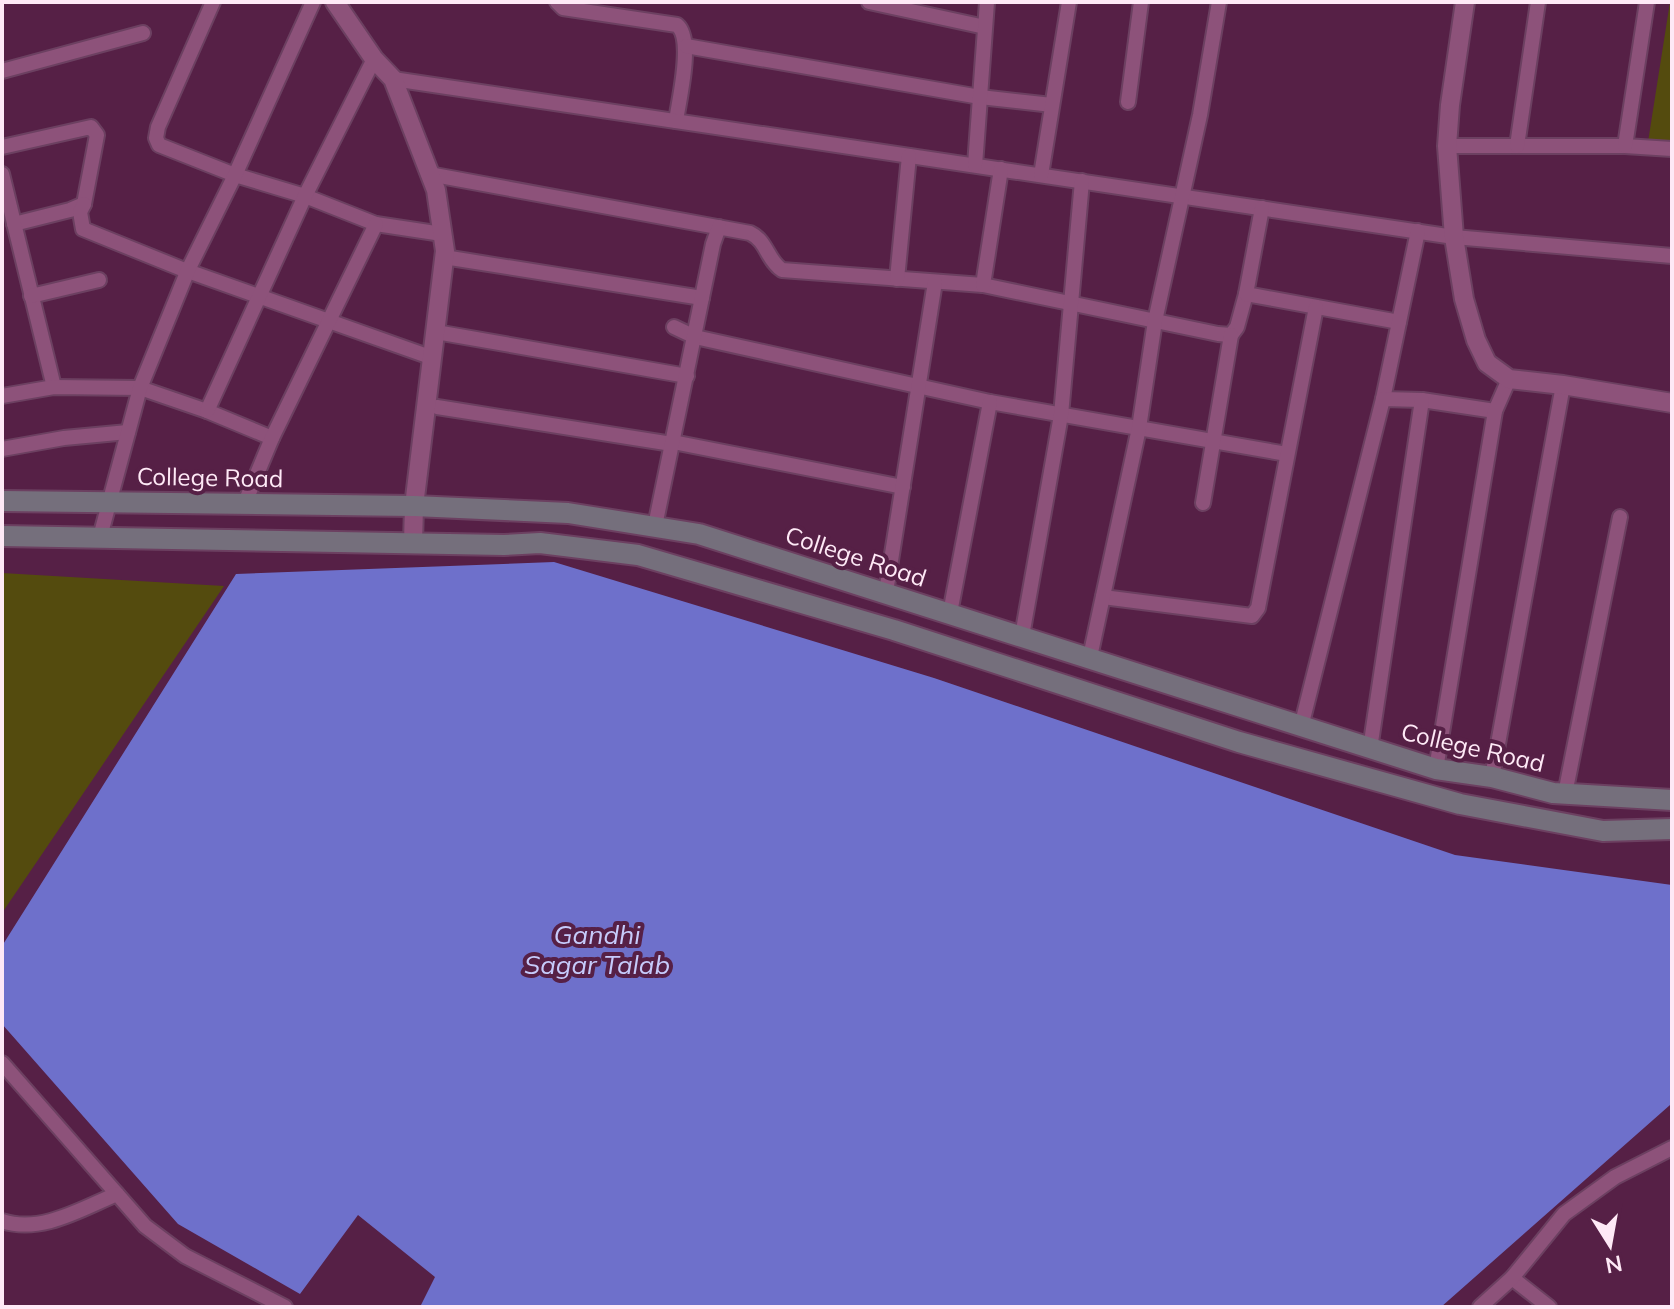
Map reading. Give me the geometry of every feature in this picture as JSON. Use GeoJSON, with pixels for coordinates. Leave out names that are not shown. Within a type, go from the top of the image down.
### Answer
{"type":"FeatureCollection","features":[{"type":"Feature","properties":{"kind":"main road","name":"College Road"},"geometry":{"type":"LineString","coordinates":[[2,501],[414,506],[568,513],[655,526],[699,534],[886,592],[1436,769],[1492,777],[1565,794],[1672,800]]}},
{"type":"Feature","properties":{"kind":"main road"},"geometry":{"type":"LineString","coordinates":[[2,536],[540,543],[638,555],[894,630],[1239,742],[1460,804],[1603,831],[1672,829]]}},
{"type":"Feature","properties":{"kind":"street"},"geometry":{"type":"LineString","coordinates":[[213,2],[158,127],[156,138],[159,145],[376,224],[442,234]]}},
{"type":"Feature","properties":{"kind":"street"},"geometry":{"type":"LineString","coordinates":[[100,537],[140,388],[188,270],[235,175],[313,2]]}},
{"type":"Feature","properties":{"kind":"street"},"geometry":{"type":"LineString","coordinates":[[335,2],[374,59],[393,79],[436,190],[444,257],[414,506],[413,543]]}},
{"type":"Feature","properties":{"kind":"street"},"geometry":{"type":"LineString","coordinates":[[557,2],[563,8],[677,25],[683,29],[686,46],[676,121]]}},
{"type":"Feature","properties":{"kind":"street"},"geometry":{"type":"LineString","coordinates":[[869,2],[985,27]]}},
{"type":"Feature","properties":{"kind":"street"},"geometry":{"type":"LineString","coordinates":[[975,165],[987,2]]}},
{"type":"Feature","properties":{"kind":"street"},"geometry":{"type":"LineString","coordinates":[[1041,175],[1069,2]]}},
{"type":"Feature","properties":{"kind":"street"},"geometry":{"type":"LineString","coordinates":[[1128,102],[1141,2]]}},
{"type":"Feature","properties":{"kind":"street"},"geometry":{"type":"LineString","coordinates":[[1090,657],[1139,428],[1155,321],[1200,115],[1219,2]]}},
{"type":"Feature","properties":{"kind":"street"},"geometry":{"type":"LineString","coordinates":[[1465,2],[1447,146],[1454,237],[1464,299],[1476,340],[1487,363],[1509,379],[1672,403]]}},
{"type":"Feature","properties":{"kind":"street"},"geometry":{"type":"LineString","coordinates":[[1517,146],[1538,2]]}},
{"type":"Feature","properties":{"kind":"street"},"geometry":{"type":"LineString","coordinates":[[1625,146],[1647,2]]}},
{"type":"Feature","properties":{"kind":"street"},"geometry":{"type":"LineString","coordinates":[[2,71],[143,33]]}},
{"type":"Feature","properties":{"kind":"street"},"geometry":{"type":"LineString","coordinates":[[686,46],[980,97],[1052,105]]}},
{"type":"Feature","properties":{"kind":"street"},"geometry":{"type":"LineString","coordinates":[[207,411],[305,196],[374,59]]}},
{"type":"Feature","properties":{"kind":"street"},"geometry":{"type":"LineString","coordinates":[[393,79],[1454,237],[1672,256]]}},
{"type":"Feature","properties":{"kind":"street"},"geometry":{"type":"LineString","coordinates":[[2,147],[94,128],[97,135],[80,212],[83,229],[328,323],[433,358]]}},
{"type":"Feature","properties":{"kind":"street"},"geometry":{"type":"LineString","coordinates":[[1447,146],[1672,149]]}},
{"type":"Feature","properties":{"kind":"street"},"geometry":{"type":"LineString","coordinates":[[897,279],[909,156]]}},
{"type":"Feature","properties":{"kind":"street"},"geometry":{"type":"LineString","coordinates":[[983,285],[1001,169]]}},
{"type":"Feature","properties":{"kind":"street"},"geometry":{"type":"LineString","coordinates":[[2,174],[5,198],[54,387]]}},
{"type":"Feature","properties":{"kind":"street"},"geometry":{"type":"LineString","coordinates":[[429,174],[755,235],[763,242],[775,266],[782,270],[983,285],[1231,335]]}},
{"type":"Feature","properties":{"kind":"street"},"geometry":{"type":"LineString","coordinates":[[1022,636],[1061,415],[1082,181]]}},
{"type":"Feature","properties":{"kind":"street"},"geometry":{"type":"LineString","coordinates":[[14,224],[84,204]]}},
{"type":"Feature","properties":{"kind":"street"},"geometry":{"type":"LineString","coordinates":[[1203,503],[1231,335],[1237,327],[1246,294],[1262,208]]}},
{"type":"Feature","properties":{"kind":"street"},"geometry":{"type":"LineString","coordinates":[[244,505],[272,438],[376,224]]}},
{"type":"Feature","properties":{"kind":"street"},"geometry":{"type":"LineString","coordinates":[[655,526],[719,227]]}},
{"type":"Feature","properties":{"kind":"street"},"geometry":{"type":"LineString","coordinates":[[1301,727],[1383,399],[1418,231]]}},
{"type":"Feature","properties":{"kind":"street"},"geometry":{"type":"LineString","coordinates":[[444,257],[702,298]]}},
{"type":"Feature","properties":{"kind":"street"},"geometry":{"type":"LineString","coordinates":[[31,296],[99,280]]}},
{"type":"Feature","properties":{"kind":"street"},"geometry":{"type":"LineString","coordinates":[[886,592],[935,282]]}},
{"type":"Feature","properties":{"kind":"street"},"geometry":{"type":"LineString","coordinates":[[1246,294],[1399,322]]}},
{"type":"Feature","properties":{"kind":"street"},"geometry":{"type":"LineString","coordinates":[[1103,597],[1252,616],[1258,608],[1316,307]]}},
{"type":"Feature","properties":{"kind":"street"},"geometry":{"type":"LineString","coordinates":[[674,327],[695,337],[990,402],[1287,454]]}},
{"type":"Feature","properties":{"kind":"street"},"geometry":{"type":"LineString","coordinates":[[436,332],[687,376]]}},
{"type":"Feature","properties":{"kind":"street"},"geometry":{"type":"LineString","coordinates":[[1436,769],[1495,411],[1509,379]]}},
{"type":"Feature","properties":{"kind":"street"},"geometry":{"type":"LineString","coordinates":[[1492,777],[1563,385]]}},
{"type":"Feature","properties":{"kind":"street"},"geometry":{"type":"LineString","coordinates":[[2,396],[54,387],[140,388],[272,438]]}},
{"type":"Feature","properties":{"kind":"street"},"geometry":{"type":"LineString","coordinates":[[1383,399],[1422,400],[1495,411]]}},
{"type":"Feature","properties":{"kind":"street"},"geometry":{"type":"LineString","coordinates":[[1370,749],[1422,400]]}},
{"type":"Feature","properties":{"kind":"street"},"geometry":{"type":"LineString","coordinates":[[950,613],[990,402]]}},
{"type":"Feature","properties":{"kind":"street"},"geometry":{"type":"LineString","coordinates":[[437,407],[673,442],[903,487]]}},
{"type":"Feature","properties":{"kind":"street"},"geometry":{"type":"LineString","coordinates":[[2,449],[64,438],[128,432]]}},
{"type":"Feature","properties":{"kind":"street"},"geometry":{"type":"LineString","coordinates":[[1565,794],[1620,517]]}},
{"type":"Feature","properties":{"kind":"street"},"geometry":{"type":"LineString","coordinates":[[2,1063],[145,1226],[185,1256],[285,1307]]}},
{"type":"Feature","properties":{"kind":"street"},"geometry":{"type":"LineString","coordinates":[[1480,1307],[1512,1278],[1564,1214],[1615,1177],[1672,1148]]}},
{"type":"Feature","properties":{"kind":"street"},"geometry":{"type":"LineString","coordinates":[[2,1221],[18,1227],[43,1224],[117,1194]]}},
{"type":"Feature","properties":{"kind":"street"},"geometry":{"type":"LineString","coordinates":[[1512,1278],[1549,1307]]}},
{"type":"Feature","properties":{"kind":"shaded area"},"geometry":{"type":"Polygon","coordinates":[[[1670,2],[1672,143],[1648,142],[1670,2]]]}},
{"type":"Feature","properties":{"kind":"shaded area"},"geometry":{"type":"Polygon","coordinates":[[[2,573],[224,586],[2,913],[2,573]]]}},
{"type":"Feature","properties":{"kind":"water","name":"Gandhi Sagar Talab"},"geometry":{"type":"Polygon","coordinates":[[[554,562],[934,678],[1455,855],[1672,885],[1670,1105],[1441,1307],[420,1307],[435,1277],[358,1215],[300,1294],[178,1224],[2,1024],[2,946],[236,574],[554,562]]]}}]}
